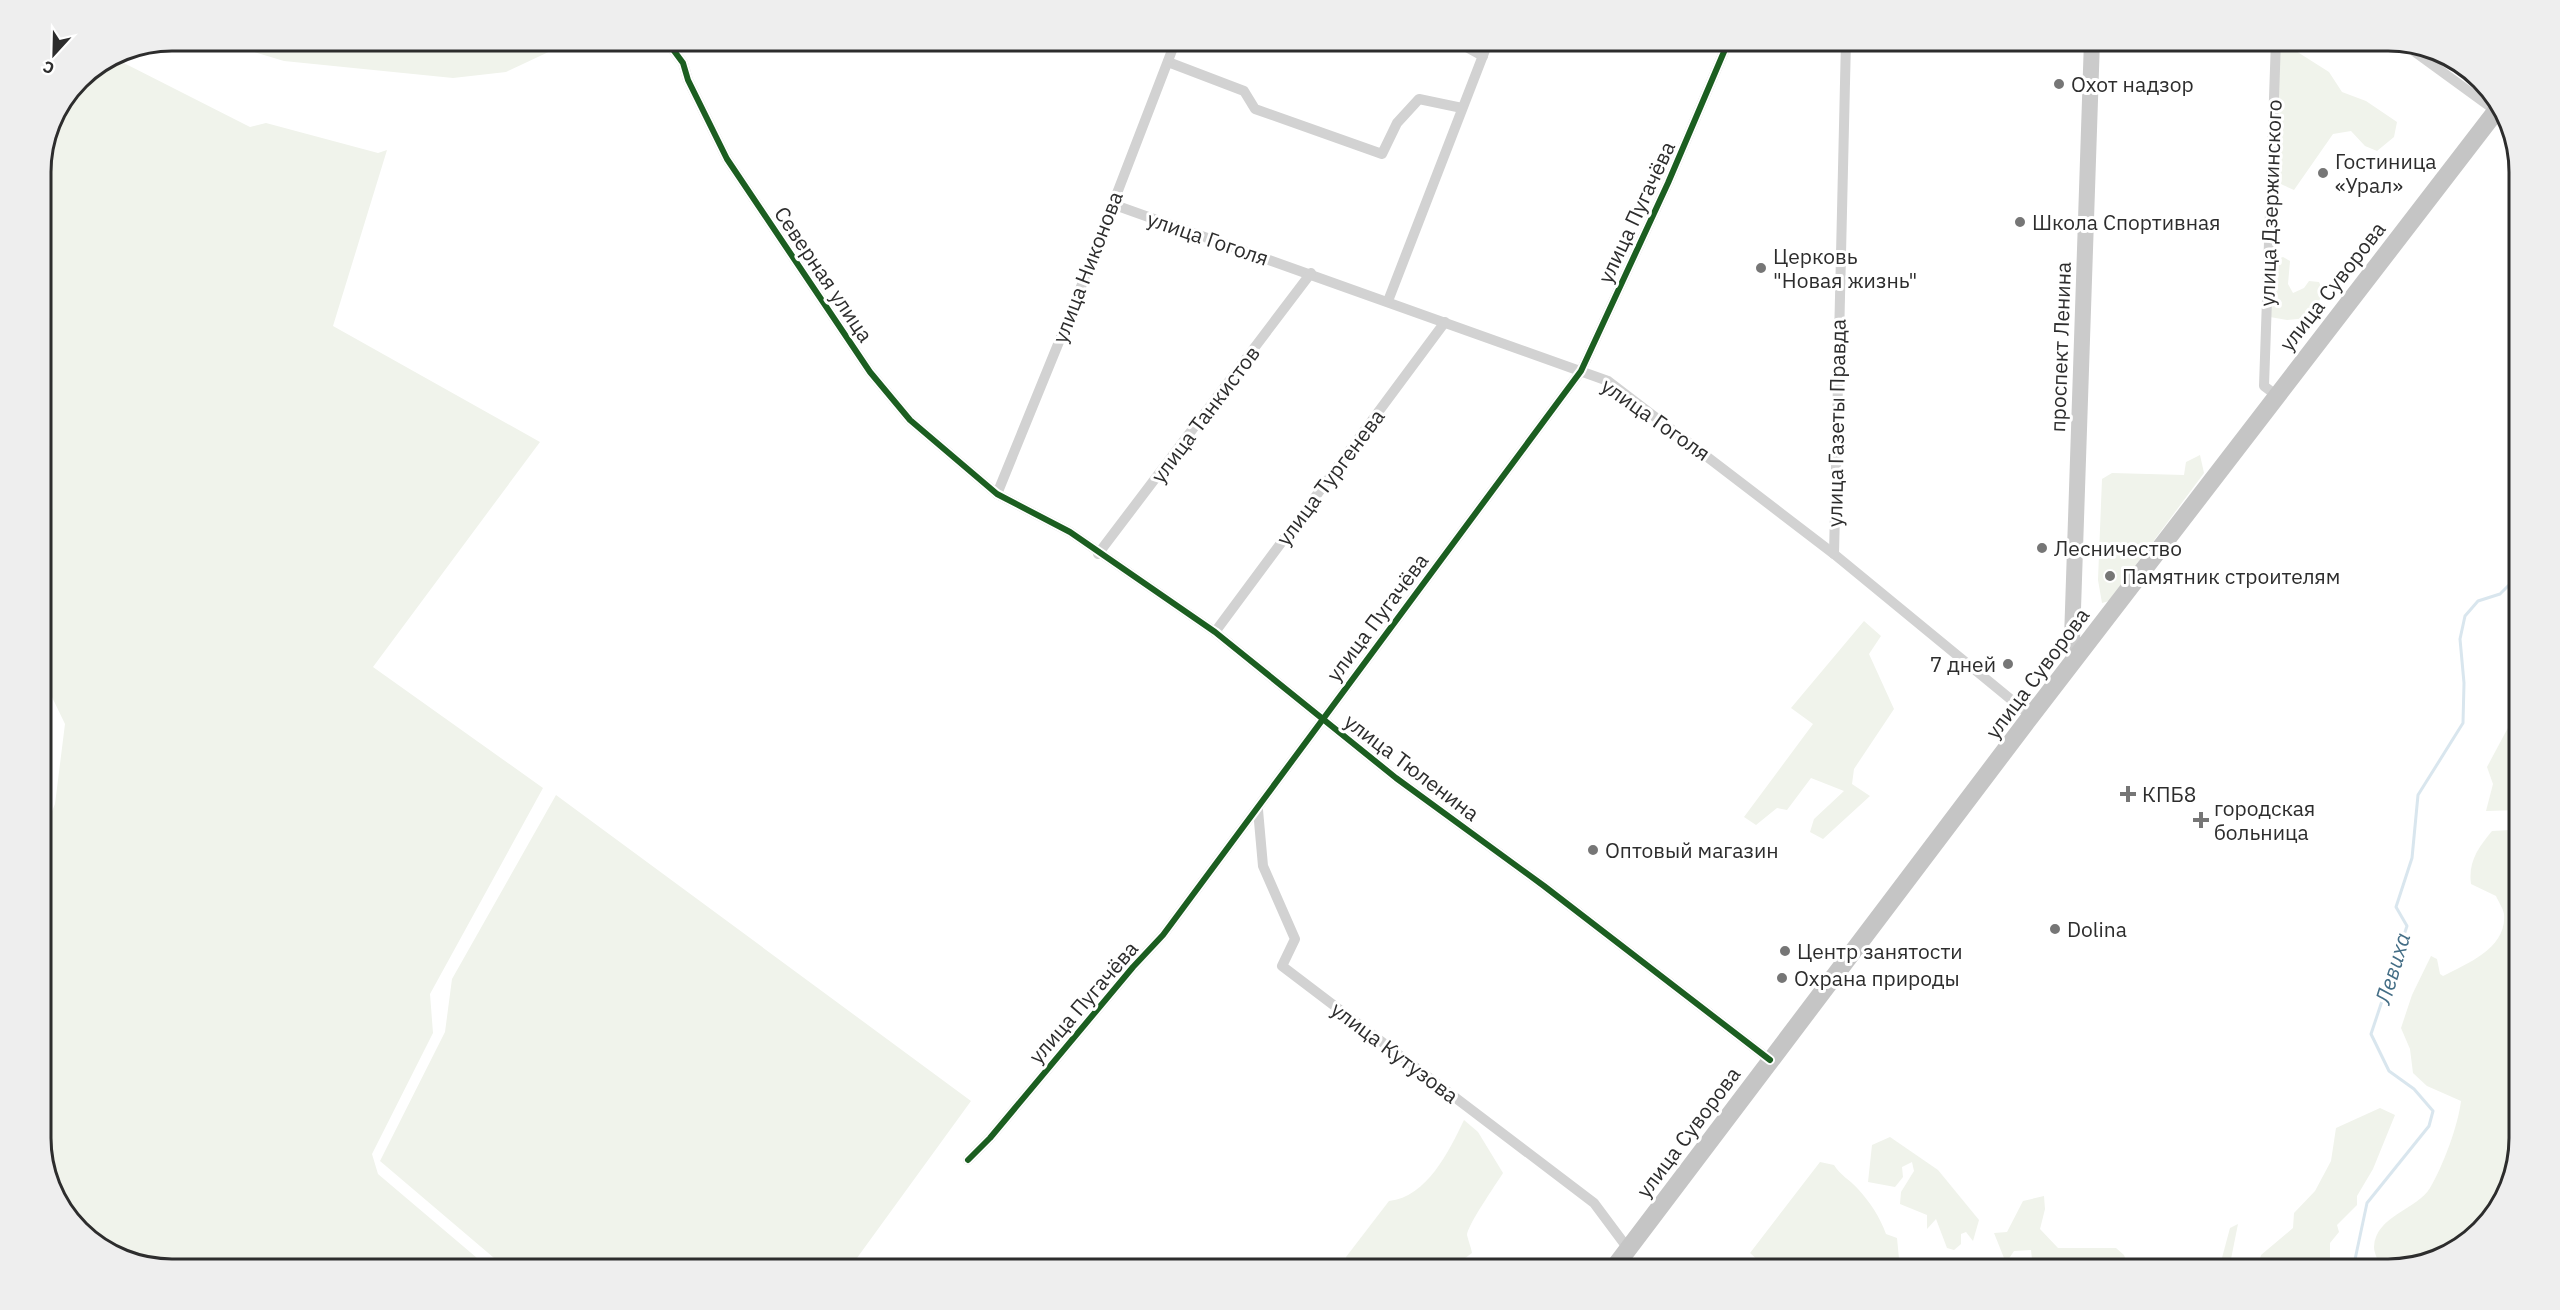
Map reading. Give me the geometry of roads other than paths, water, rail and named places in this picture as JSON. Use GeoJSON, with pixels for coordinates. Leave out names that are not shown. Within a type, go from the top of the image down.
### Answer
{"type":"FeatureCollection","features":[{"type":"Feature","properties":{"kind":"main road","name":"проспект Ленина"},"geometry":{"type":"LineString","coordinates":[[2081,652],[2072,639],[2092,51]]}},
{"type":"Feature","properties":{"kind":"main road","name":"улица Суворова"},"geometry":{"type":"LineString","coordinates":[[1621,1259],[2031,716],[2494,114]]}},
{"type":"Feature","properties":{"kind":"street","name":"Северная улица"},"geometry":{"type":"LineString","coordinates":[[674,51],[683,63],[688,80],[727,159],[870,372],[910,420],[997,494]]}},
{"type":"Feature","properties":{"kind":"street","name":"улица Никонова"},"geometry":{"type":"LineString","coordinates":[[997,494],[1172,51]]}},
{"type":"Feature","properties":{"kind":"street"},"geometry":{"type":"LineString","coordinates":[[1474,51],[1483,56]]}},
{"type":"Feature","properties":{"kind":"street"},"geometry":{"type":"LineString","coordinates":[[1388,301],[1485,51]]}},
{"type":"Feature","properties":{"kind":"street","name":"улица Пугачёва"},"geometry":{"type":"LineString","coordinates":[[968,1160],[990,1138],[1133,967],[1163,935],[1258,810],[1581,371],[1668,183],[1724,51]]}},
{"type":"Feature","properties":{"kind":"street","name":"улица Газеты Правда"},"geometry":{"type":"LineString","coordinates":[[1834,554],[1846,51]]}},
{"type":"Feature","properties":{"kind":"street","name":"улица Дзержинского"},"geometry":{"type":"LineString","coordinates":[[2276,51],[2264,386],[2276,396]]}},
{"type":"Feature","properties":{"kind":"street"},"geometry":{"type":"LineString","coordinates":[[2420,55],[2485,100]]}},
{"type":"Feature","properties":{"kind":"street"},"geometry":{"type":"LineString","coordinates":[[1167,62],[1244,91],[1255,109],[1382,154],[1397,123],[1419,99],[1462,108]]}},
{"type":"Feature","properties":{"kind":"street","name":"улица Гоголя"},"geometry":{"type":"LineString","coordinates":[[1112,204],[1311,273],[1608,381],[1834,554],[2031,716]]}},
{"type":"Feature","properties":{"kind":"street","name":"улица Танкистов"},"geometry":{"type":"LineString","coordinates":[[1098,554],[1311,273]]}},
{"type":"Feature","properties":{"kind":"street","name":"улица Тургенева"},"geometry":{"type":"LineString","coordinates":[[1215,632],[1445,322]]}},
{"type":"Feature","properties":{"kind":"street","name":"улица Тюленина"},"geometry":{"type":"LineString","coordinates":[[997,494],[1070,532],[1098,554],[1215,632],[1322,720],[1563,900],[1770,1060]]}},
{"type":"Feature","properties":{"kind":"street","name":"улица Кутузова"},"geometry":{"type":"LineString","coordinates":[[1258,810],[1263,866],[1295,939],[1282,966],[1594,1203],[1629,1250]]}},
{"type":"Feature","properties":{"kind":"waterway","name":"Левиха"},"geometry":{"type":"LineString","coordinates":[[2355,1259],[2367,1203],[2429,1126],[2433,1111],[2414,1089],[2389,1071],[2371,1034],[2407,926],[2396,907],[2412,858],[2418,795],[2463,723],[2464,683],[2460,639],[2465,616],[2478,601],[2500,594],[2509,585]]}},
{"type":"Feature","properties":{"kind":"place","name":"Охот надзор"},"geometry":{"type":"Point","coordinates":[2059,84]}},
{"type":"Feature","properties":{"kind":"place","name":"Гостиница «Урал»"},"geometry":{"type":"Point","coordinates":[2323,173]}},
{"type":"Feature","properties":{"kind":"place","name":"Школа Спортивная"},"geometry":{"type":"Point","coordinates":[2020,222]}},
{"type":"Feature","properties":{"kind":"place","name":"Церковь \"Новая жизнь\""},"geometry":{"type":"Point","coordinates":[1761,268]}},
{"type":"Feature","properties":{"kind":"place","name":"Лесничество"},"geometry":{"type":"Point","coordinates":[2042,548]}},
{"type":"Feature","properties":{"kind":"place","name":"Памятник строителям"},"geometry":{"type":"Point","coordinates":[2110,576]}},
{"type":"Feature","properties":{"kind":"place","name":"7 дней"},"geometry":{"type":"Point","coordinates":[2008,664]}},
{"type":"Feature","properties":{"kind":"place","name":"КПБ8"},"geometry":{"type":"Point","coordinates":[2128,794]}},
{"type":"Feature","properties":{"kind":"place","name":"городская больница"},"geometry":{"type":"Point","coordinates":[2201,820]}},
{"type":"Feature","properties":{"kind":"place","name":"Оптовый магазин"},"geometry":{"type":"Point","coordinates":[1593,850]}},
{"type":"Feature","properties":{"kind":"place","name":"Dolina"},"geometry":{"type":"Point","coordinates":[2055,929]}},
{"type":"Feature","properties":{"kind":"place","name":"Центр занятости"},"geometry":{"type":"Point","coordinates":[1785,951]}},
{"type":"Feature","properties":{"kind":"place","name":"Охрана природы"},"geometry":{"type":"Point","coordinates":[1782,978]}}]}
